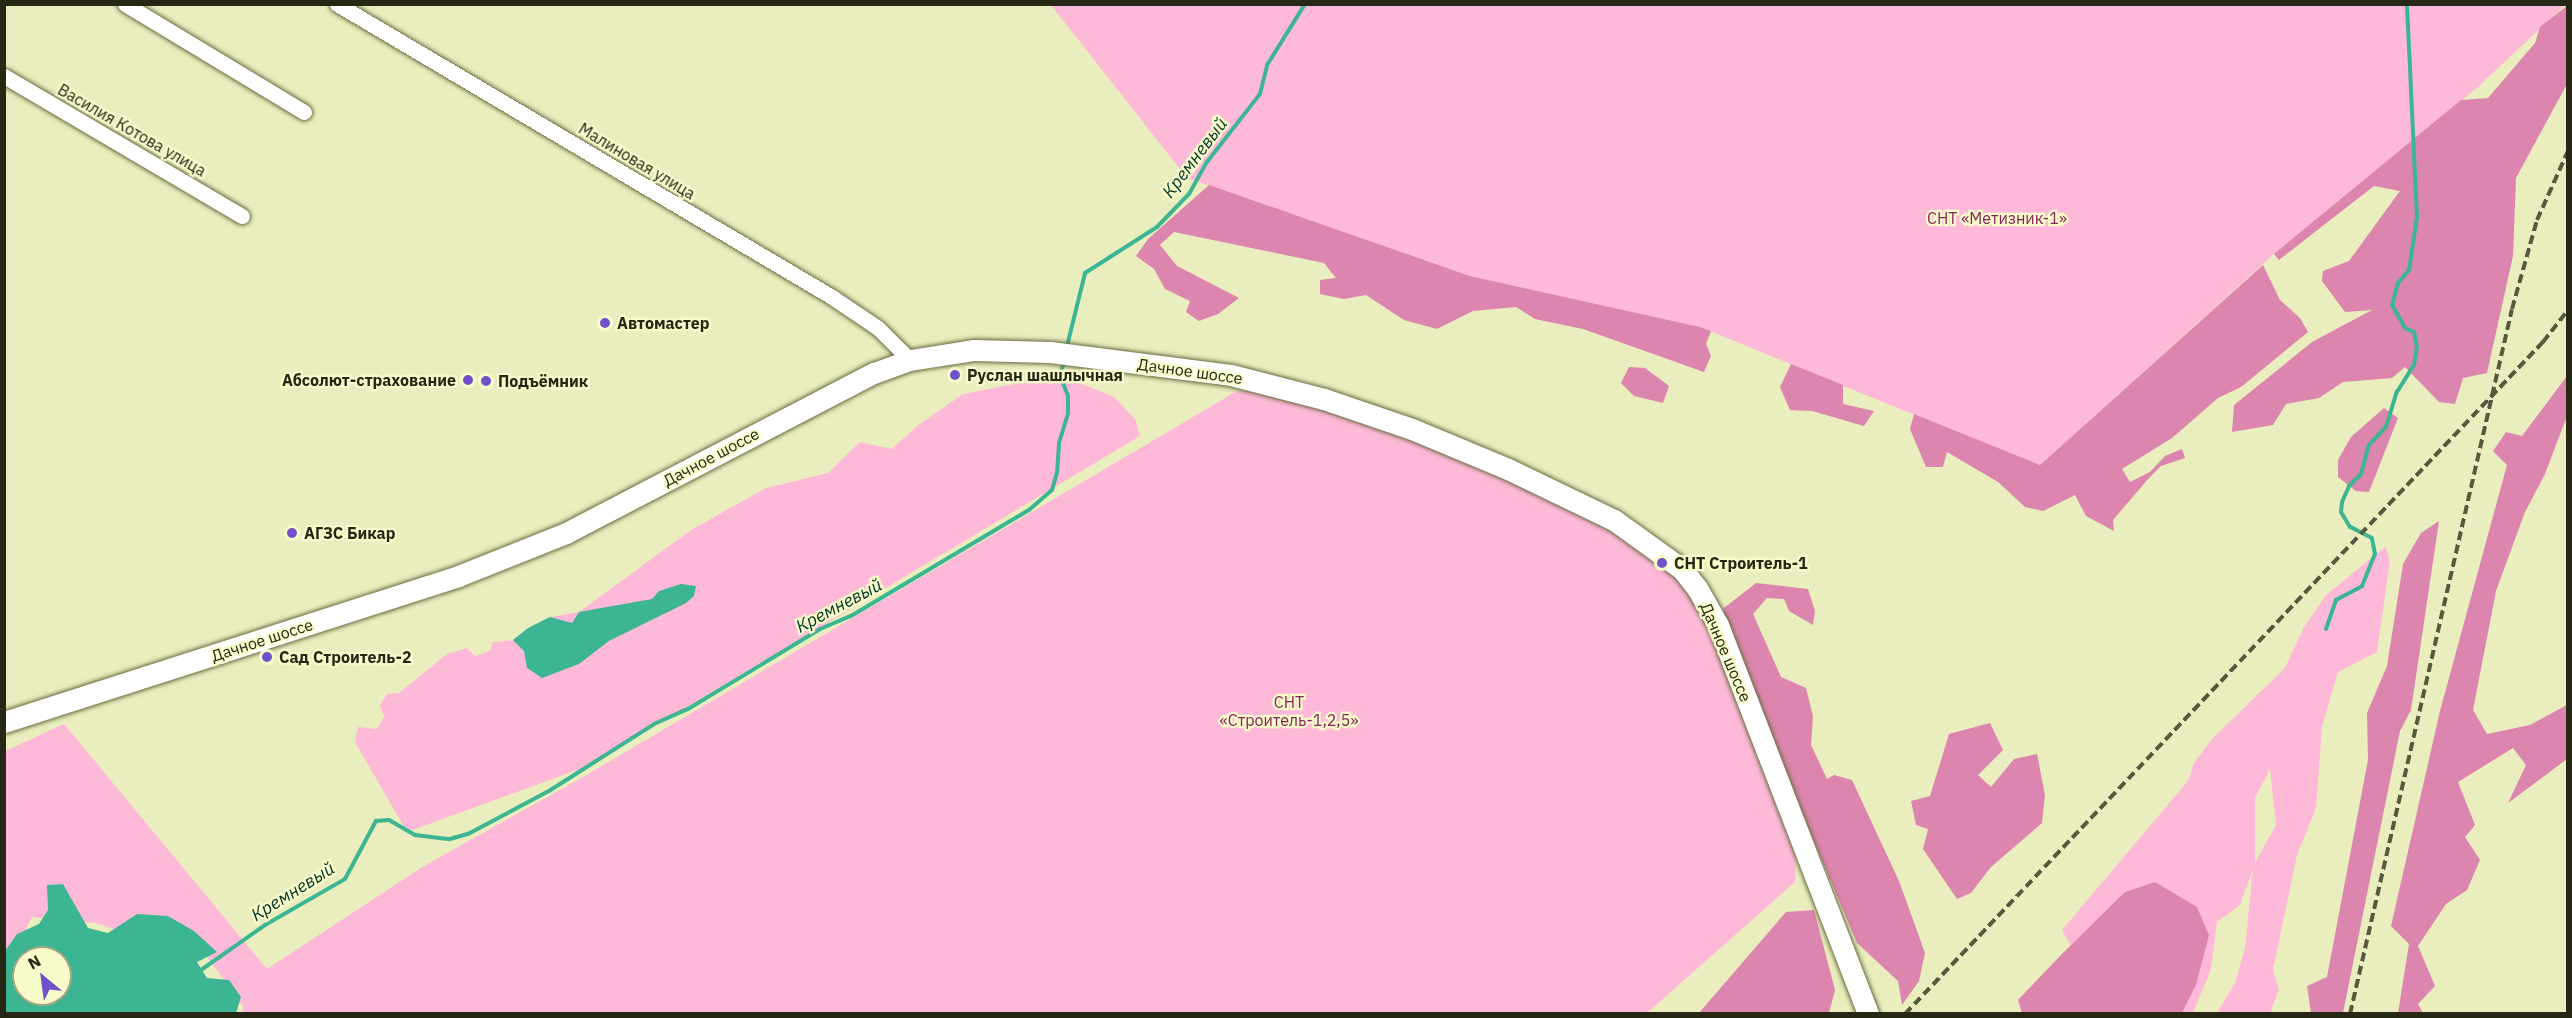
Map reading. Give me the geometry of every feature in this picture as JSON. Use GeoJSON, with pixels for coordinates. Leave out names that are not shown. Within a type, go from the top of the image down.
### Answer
{"type":"FeatureCollection","features":[{"type":"Feature","properties":{"kind":"main road","name":"Дачное шоссе"},"geometry":{"type":"LineString","coordinates":[[4,722],[426,586],[555,537],[874,373],[910,360],[974,350],[1050,352],[1231,375],[1324,399],[1412,429],[1508,470],[1614,520],[1660,551],[1697,588],[1718,625],[1866,1009]]}},
{"type":"Feature","properties":{"kind":"street"},"geometry":{"type":"LineString","coordinates":[[125,4],[304,112]]}},
{"type":"Feature","properties":{"kind":"street","name":"Малиновая улица"},"geometry":{"type":"LineString","coordinates":[[337,4],[832,297],[878,328],[910,360]]}},
{"type":"Feature","properties":{"kind":"street","name":"Василия Котова улица"},"geometry":{"type":"LineString","coordinates":[[4,76],[242,216]]}},
{"type":"Feature","properties":{"kind":"green space","name":"СНТ «Метизник-1»"},"geometry":{"type":"Polygon","coordinates":[[[1051,5],[2565,5],[2478,87],[2274,254],[2039,466],[1700,327],[1470,276],[1187,178],[1051,5]]]}},
{"type":"Feature","properties":{"kind":"green space"},"geometry":{"type":"Polygon","coordinates":[[[1060,375],[1114,397],[1135,419],[1140,436],[588,766],[407,832],[355,742],[358,727],[377,729],[384,717],[380,705],[387,694],[399,693],[447,654],[467,648],[475,656],[490,651],[493,642],[513,640],[528,628],[550,617],[579,612],[691,530],[766,488],[828,473],[860,442],[892,449],[917,426],[963,394],[1060,375]]]}},
{"type":"Feature","properties":{"kind":"green space","name":"СНТ «Строитель-1,2,5»"},"geometry":{"type":"Polygon","coordinates":[[[1269,390],[1410,433],[1596,515],[1666,564],[1708,618],[1796,851],[1795,882],[1647,1013],[241,1013],[244,1008],[191,934],[143,939],[96,923],[32,917],[17,946],[12,946],[12,955],[5,968],[5,751],[64,724],[267,969],[424,866],[588,774],[1237,391],[1269,390]]]}},
{"type":"Feature","properties":{"kind":"green space"},"geometry":{"type":"Polygon","coordinates":[[[2385,547],[2390,560],[2377,652],[2338,672],[2322,727],[2316,808],[2297,855],[2273,970],[2279,990],[2270,1013],[2217,1013],[2235,983],[2245,948],[2253,869],[2240,905],[2217,922],[2211,969],[2193,1013],[2062,1014],[2072,948],[2062,930],[2188,781],[2194,763],[2212,739],[2285,668],[2304,627],[2326,595],[2385,547]],[[2270,769],[2255,798],[2255,863],[2276,825],[2270,769]]]}},
{"type":"Feature","properties":{"kind":"shaded area"},"geometry":{"type":"Polygon","coordinates":[[[2568,5],[2567,84],[2516,178],[2513,256],[2487,373],[2463,378],[2455,404],[2439,402],[2405,367],[2392,378],[2343,382],[2319,398],[2286,404],[2273,425],[2232,432],[2234,405],[2312,342],[2372,310],[2345,312],[2322,281],[2323,271],[2349,261],[2400,191],[2374,186],[2279,260],[2274,254],[2461,100],[2488,98],[2535,43],[2540,27],[2568,5]]]}},
{"type":"Feature","properties":{"kind":"shaded area"},"geometry":{"type":"Polygon","coordinates":[[[1209,185],[1470,276],[1700,327],[1711,331],[1706,344],[1711,356],[1704,372],[1583,329],[1535,319],[1516,307],[1473,311],[1437,329],[1404,320],[1366,295],[1344,299],[1320,294],[1320,280],[1336,278],[1324,263],[1174,232],[1160,245],[1177,266],[1239,298],[1218,314],[1199,321],[1186,312],[1190,301],[1165,289],[1154,269],[1136,256],[1148,239],[1209,185]]]}},
{"type":"Feature","properties":{"kind":"shaded area"},"geometry":{"type":"Polygon","coordinates":[[[2263,265],[2280,300],[2300,318],[2308,332],[2241,387],[2218,398],[2172,438],[2122,469],[2130,482],[2150,472],[2165,456],[2182,449],[2185,458],[2161,466],[2149,478],[2113,520],[2114,531],[2086,516],[2075,495],[2043,511],[2025,507],[1998,482],[1947,452],[1943,467],[1926,467],[1910,429],[1914,414],[2040,465],[2263,265]]]}},
{"type":"Feature","properties":{"kind":"shaded area"},"geometry":{"type":"Polygon","coordinates":[[[1791,364],[1843,385],[1843,404],[1874,411],[1864,426],[1812,411],[1790,410],[1780,387],[1791,364]]]}},
{"type":"Feature","properties":{"kind":"shaded area"},"geometry":{"type":"Polygon","coordinates":[[[1629,367],[1645,368],[1669,386],[1663,403],[1634,396],[1621,383],[1629,367]]]}},
{"type":"Feature","properties":{"kind":"shaded area"},"geometry":{"type":"Polygon","coordinates":[[[2567,376],[2567,416],[2545,474],[2525,512],[2496,591],[2473,710],[2487,734],[2530,725],[2567,705],[2567,759],[2508,803],[2526,765],[2513,748],[2458,782],[2475,825],[2465,837],[2480,860],[2467,890],[2446,904],[2418,946],[2435,986],[2418,1004],[2423,1013],[2398,1013],[2409,944],[2391,926],[2440,711],[2507,465],[2493,451],[2506,432],[2522,436],[2567,376]]]}},
{"type":"Feature","properties":{"kind":"shaded area"},"geometry":{"type":"Polygon","coordinates":[[[2384,408],[2398,418],[2369,492],[2356,491],[2338,477],[2338,460],[2351,437],[2384,408]]]}},
{"type":"Feature","properties":{"kind":"shaded area"},"geometry":{"type":"Polygon","coordinates":[[[2439,521],[2411,710],[2400,731],[2343,1013],[2311,1013],[2307,986],[2327,977],[2368,760],[2367,713],[2387,666],[2403,564],[2421,533],[2439,521]]]}},
{"type":"Feature","properties":{"kind":"shaded area"},"geometry":{"type":"Polygon","coordinates":[[[1756,583],[1808,589],[1815,611],[1813,625],[1789,611],[1784,599],[1767,598],[1753,614],[1781,677],[1806,688],[1813,716],[1811,745],[1827,779],[1834,775],[1852,780],[1899,881],[1925,953],[1919,981],[1902,1005],[1898,981],[1857,943],[1722,624],[1724,608],[1756,583]]]}},
{"type":"Feature","properties":{"kind":"shaded area"},"geometry":{"type":"Polygon","coordinates":[[[681,584],[696,586],[694,596],[686,603],[609,641],[579,664],[542,678],[527,668],[524,651],[513,640],[528,628],[550,617],[572,623],[579,612],[652,599],[659,591],[681,584]]]}},
{"type":"Feature","properties":{"kind":"shaded area"},"geometry":{"type":"Polygon","coordinates":[[[1990,723],[2003,750],[1978,775],[1991,787],[2014,759],[2037,754],[2045,795],[2042,823],[1991,867],[1971,893],[1957,899],[1923,849],[1928,829],[1916,825],[1911,801],[1930,796],[1949,734],[1990,723]]]}},
{"type":"Feature","properties":{"kind":"shaded area"},"geometry":{"type":"Polygon","coordinates":[[[2155,882],[2197,907],[2209,935],[2196,985],[2182,1013],[2022,1013],[2018,1000],[2062,954],[2125,892],[2155,882]]]}},
{"type":"Feature","properties":{"kind":"shaded area"},"geometry":{"type":"Polygon","coordinates":[[[63,884],[88,928],[108,933],[137,914],[168,916],[194,931],[217,952],[197,962],[207,978],[229,980],[241,997],[236,1013],[5,1013],[5,951],[17,934],[39,924],[48,910],[47,885],[63,884]]]}},
{"type":"Feature","properties":{"kind":"shaded area"},"geometry":{"type":"Polygon","coordinates":[[[1814,910],[1835,990],[1829,1013],[1699,1013],[1786,912],[1814,910]]]}},
{"type":"Feature","properties":{"kind":"waterway","name":"Кремневый"},"geometry":{"type":"LineString","coordinates":[[1067,346],[1085,273],[1157,227],[1189,194],[1207,162],[1260,94],[1267,65],[1305,4]]}},
{"type":"Feature","properties":{"kind":"waterway"},"geometry":{"type":"LineString","coordinates":[[2326,629],[2336,600],[2362,586],[2375,554],[2372,538],[2350,527],[2341,512],[2342,502],[2349,486],[2361,474],[2369,445],[2386,427],[2397,392],[2414,365],[2417,347],[2414,332],[2405,328],[2392,305],[2398,283],[2409,270],[2417,217],[2407,4]]}},
{"type":"Feature","properties":{"kind":"waterway","name":"Кремневый"},"geometry":{"type":"LineString","coordinates":[[201,970],[265,925],[345,879],[376,821],[389,820],[415,835],[450,839],[468,834],[549,791],[654,724],[688,709],[820,629],[851,616],[1029,510],[1052,490],[1057,473],[1059,443],[1068,413],[1068,396],[1060,375],[1064,362]]}},
{"type":"Feature","properties":{"kind":"railway"},"geometry":{"type":"LineString","coordinates":[[2350,1014],[2512,309],[2537,220],[2568,151]]}},
{"type":"Feature","properties":{"kind":"railway"},"geometry":{"type":"LineString","coordinates":[[1905,1014],[2543,342],[2568,310]]}},
{"type":"Feature","properties":{"kind":"place","name":"Автомастер"},"geometry":{"type":"Point","coordinates":[605,323]}},
{"type":"Feature","properties":{"kind":"place","name":"Руслан шашлычная"},"geometry":{"type":"Point","coordinates":[955,375]}},
{"type":"Feature","properties":{"kind":"place","name":"Абсолют-страхование"},"geometry":{"type":"Point","coordinates":[468,380]}},
{"type":"Feature","properties":{"kind":"place","name":"Подъёмник"},"geometry":{"type":"Point","coordinates":[486,381]}},
{"type":"Feature","properties":{"kind":"place","name":"АГЗС Бикар"},"geometry":{"type":"Point","coordinates":[292,533]}},
{"type":"Feature","properties":{"kind":"place","name":"СНТ Строитель-1"},"geometry":{"type":"Point","coordinates":[1662,563]}},
{"type":"Feature","properties":{"kind":"place","name":"Сад Строитель-2"},"geometry":{"type":"Point","coordinates":[267,657]}}]}
